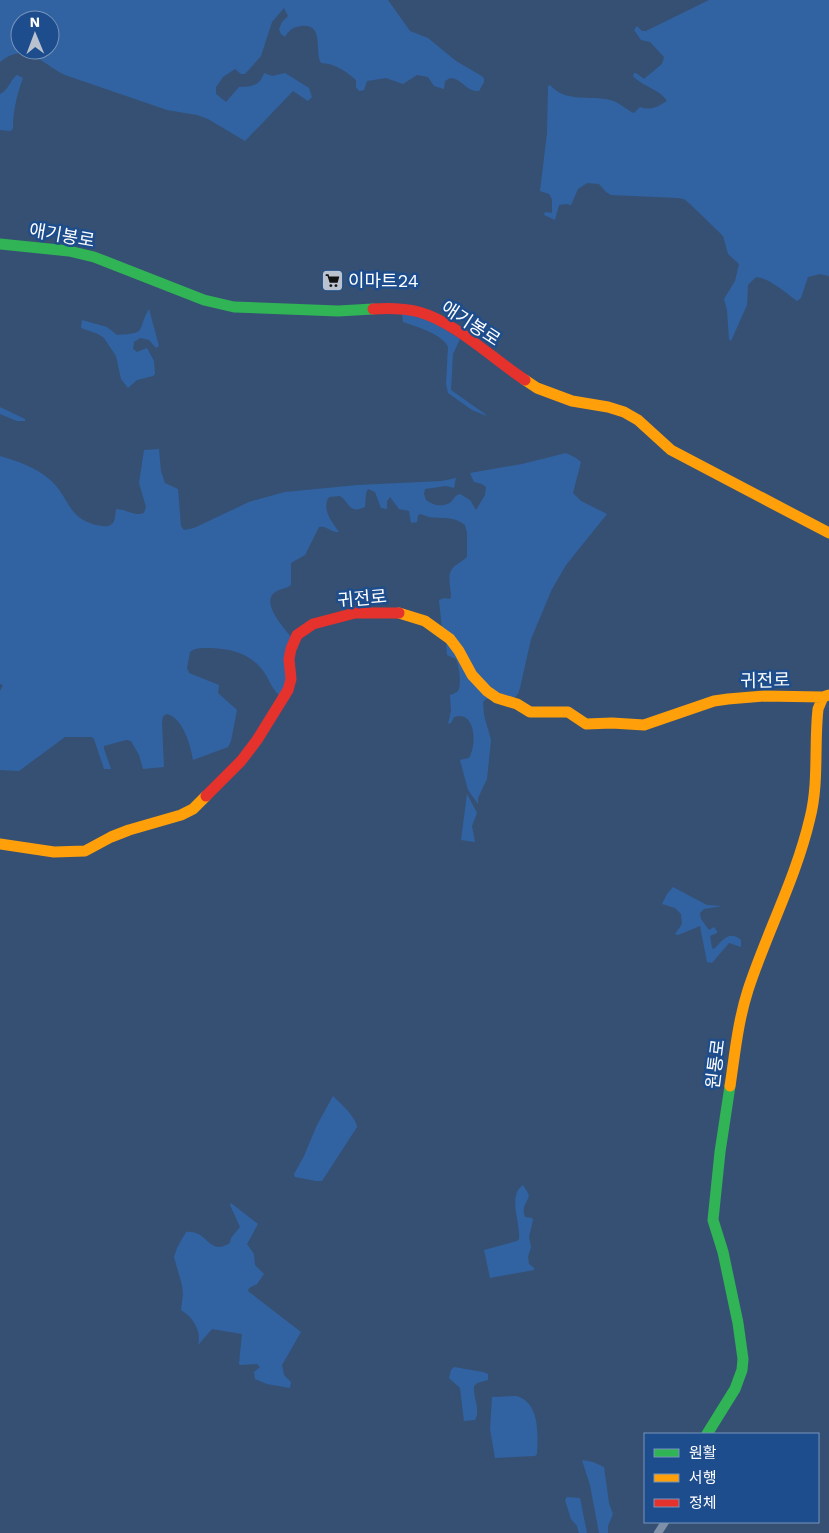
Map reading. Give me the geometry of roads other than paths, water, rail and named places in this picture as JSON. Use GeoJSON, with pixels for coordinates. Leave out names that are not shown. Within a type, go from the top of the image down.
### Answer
{"type":"FeatureCollection","features":[{"type":"Feature","properties":{"kind":"street","name":"애기봉로"},"geometry":{"type":"LineString","coordinates":[[0,244],[69,251],[94,257],[204,300],[234,307],[338,311],[395,308],[419,312],[454,329],[537,388],[559,397],[616,409],[632,416],[671,450],[829,533]]}},
{"type":"Feature","properties":{"kind":"street","name":"귀전로"},"geometry":{"type":"LineString","coordinates":[[0,844],[54,852],[84,851],[129,830],[181,815],[193,809],[241,760],[281,702],[288,690],[291,679],[289,659],[297,635],[304,628],[313,624],[355,613],[403,613],[437,628],[450,639],[459,651],[478,683],[497,698],[517,704],[530,712],[568,712],[586,724],[644,725],[714,701],[728,699],[764,696],[826,696]]}},
{"type":"Feature","properties":{"kind":"street","name":"원통로"},"geometry":{"type":"LineString","coordinates":[[708,1433],[735,1389],[742,1370],[743,1359],[724,1252],[713,1220],[735,1041],[744,1005],[791,882],[808,824],[814,791],[817,719],[826,696]]}},
{"type":"Feature","properties":{"kind":"place","name":"이마트24"},"geometry":{"type":"Point","coordinates":[332,280]}}]}
